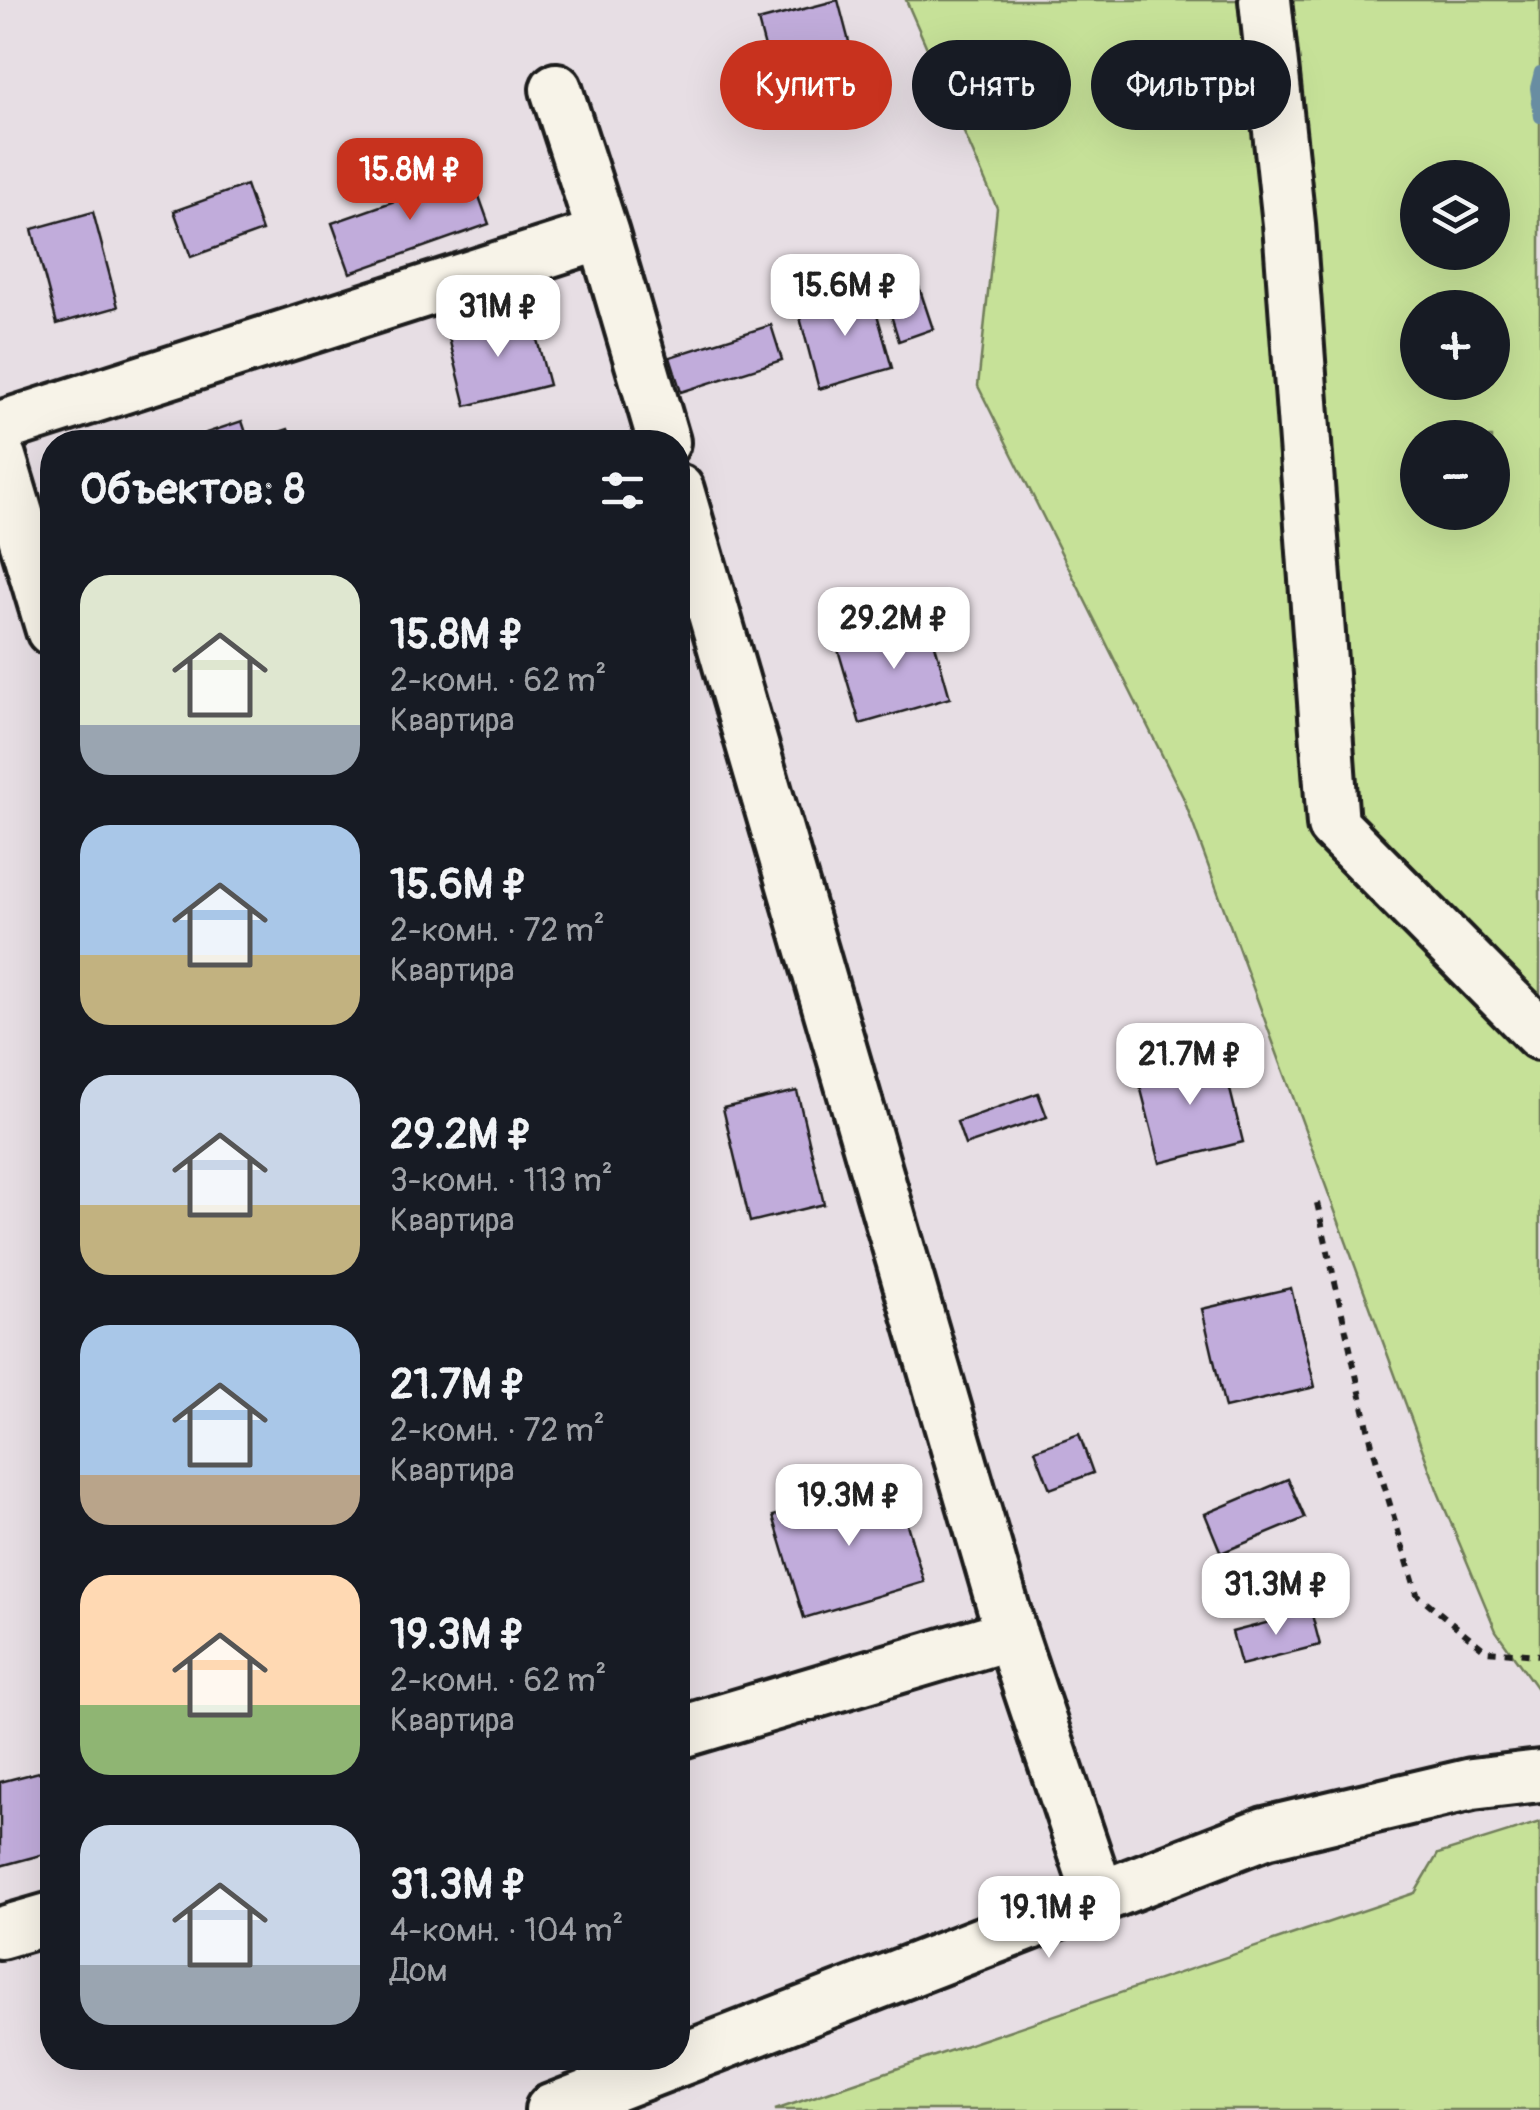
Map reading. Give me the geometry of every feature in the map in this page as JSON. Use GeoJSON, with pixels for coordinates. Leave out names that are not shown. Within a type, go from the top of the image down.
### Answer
{"type":"FeatureCollection","features":[{"type":"Feature","properties":{"kind":"street"},"geometry":{"type":"LineString","coordinates":[[1265,0],[1289,224],[1332,825],[1540,1034]]}},
{"type":"Feature","properties":{"kind":"street"},"geometry":{"type":"LineString","coordinates":[[556,89],[660,430]]}},
{"type":"Feature","properties":{"kind":"street"},"geometry":{"type":"LineString","coordinates":[[0,426],[603,234]]}},
{"type":"Feature","properties":{"kind":"street"},"geometry":{"type":"LineString","coordinates":[[0,457],[40,590]]}},
{"type":"Feature","properties":{"kind":"street"},"geometry":{"type":"LineString","coordinates":[[690,531],[1011,1634],[1100,1899]]}},
{"type":"Feature","properties":{"kind":"street"},"geometry":{"type":"LineString","coordinates":[[690,1729],[1011,1634]]}},
{"type":"Feature","properties":{"kind":"street"},"geometry":{"type":"LineString","coordinates":[[690,2056],[1265,1833],[1472,1784],[1540,1776]]}},
{"type":"Feature","properties":{"kind":"street"},"geometry":{"type":"LineString","coordinates":[[0,1933],[40,1921]]}},
{"type":"Feature","properties":{"kind":"street"},"geometry":{"type":"LineString","coordinates":[[550,2110],[654,2070]]}},
{"type":"Feature","properties":{"kind":"path"},"geometry":{"type":"LineString","coordinates":[[1317,1203],[1372,1445],[1417,1594],[1486,1651],[1540,1655]]}},
{"type":"Feature","properties":{"kind":"green space"},"geometry":{"type":"Polygon","coordinates":[[[906,0],[1540,0],[1540,1693],[1496,1631],[1438,1492],[1183,797],[978,386],[997,208],[963,130],[1071,130],[1071,40],[924,40],[906,0]]]}},
{"type":"Feature","properties":{"kind":"green space"},"geometry":{"type":"Polygon","coordinates":[[[1540,1822],[1540,2110],[775,2110],[1415,1893],[1438,1854],[1540,1822]]]}},
{"type":"Feature","properties":{"kind":"building"},"geometry":{"type":"Polygon","coordinates":[[[838,0],[849,40],[763,40],[758,21],[838,0]]]}},
{"type":"Feature","properties":{"kind":"building"},"geometry":{"type":"Polygon","coordinates":[[[471,174],[489,224],[350,273],[332,223],[471,174]]]}},
{"type":"Feature","properties":{"kind":"building"},"geometry":{"type":"Polygon","coordinates":[[[246,185],[262,231],[191,257],[174,211],[246,185]]]}},
{"type":"Feature","properties":{"kind":"building"},"geometry":{"type":"Polygon","coordinates":[[[93,212],[118,307],[57,324],[32,229],[93,212]]]}},
{"type":"Feature","properties":{"kind":"building"},"geometry":{"type":"Polygon","coordinates":[[[916,278],[933,329],[899,341],[883,289],[916,278]]]}},
{"type":"Feature","properties":{"kind":"building"},"geometry":{"type":"Polygon","coordinates":[[[870,289],[892,368],[819,389],[798,310],[870,289]]]}},
{"type":"Feature","properties":{"kind":"building"},"geometry":{"type":"Polygon","coordinates":[[[530,313],[549,385],[466,406],[448,334],[530,313]]]}},
{"type":"Feature","properties":{"kind":"building"},"geometry":{"type":"Polygon","coordinates":[[[771,325],[782,360],[681,392],[670,357],[771,325]]]}},
{"type":"Feature","properties":{"kind":"building"},"geometry":{"type":"Polygon","coordinates":[[[242,421],[245,430],[215,430],[242,421]]]}},
{"type":"Feature","properties":{"kind":"building"},"geometry":{"type":"Polygon","coordinates":[[[928,620],[950,698],[860,724],[837,646],[928,620]]]}},
{"type":"Feature","properties":{"kind":"building"},"geometry":{"type":"Polygon","coordinates":[[[1221,1053],[1243,1142],[1160,1163],[1137,1074],[1221,1053]]]}},
{"type":"Feature","properties":{"kind":"building"},"geometry":{"type":"Polygon","coordinates":[[[797,1091],[824,1204],[750,1222],[723,1108],[797,1091]]]}},
{"type":"Feature","properties":{"kind":"building"},"geometry":{"type":"Polygon","coordinates":[[[1038,1093],[1047,1117],[965,1145],[957,1122],[1038,1093]]]}},
{"type":"Feature","properties":{"kind":"building"},"geometry":{"type":"Polygon","coordinates":[[[1291,1288],[1315,1387],[1225,1408],[1202,1309],[1291,1288]]]}},
{"type":"Feature","properties":{"kind":"building"},"geometry":{"type":"Polygon","coordinates":[[[1079,1434],[1093,1473],[1050,1489],[1035,1450],[1079,1434]]]}},
{"type":"Feature","properties":{"kind":"building"},"geometry":{"type":"Polygon","coordinates":[[[1288,1479],[1305,1518],[1221,1553],[1205,1514],[1288,1479]]]}},
{"type":"Feature","properties":{"kind":"building"},"geometry":{"type":"Polygon","coordinates":[[[894,1480],[924,1582],[804,1618],[773,1516],[894,1480]]]}},
{"type":"Feature","properties":{"kind":"building"},"geometry":{"type":"Polygon","coordinates":[[[1311,1611],[1320,1645],[1241,1665],[1232,1632],[1311,1611]]]}},
{"type":"Feature","properties":{"kind":"building"},"geometry":{"type":"Polygon","coordinates":[[[40,1772],[40,1855],[0,1866],[0,1782],[40,1772]]]}},
{"type":"Feature","properties":{"kind":"waterway"},"geometry":{"type":"LineString","coordinates":[[1540,72],[1536,88],[1540,117]]}}]}
